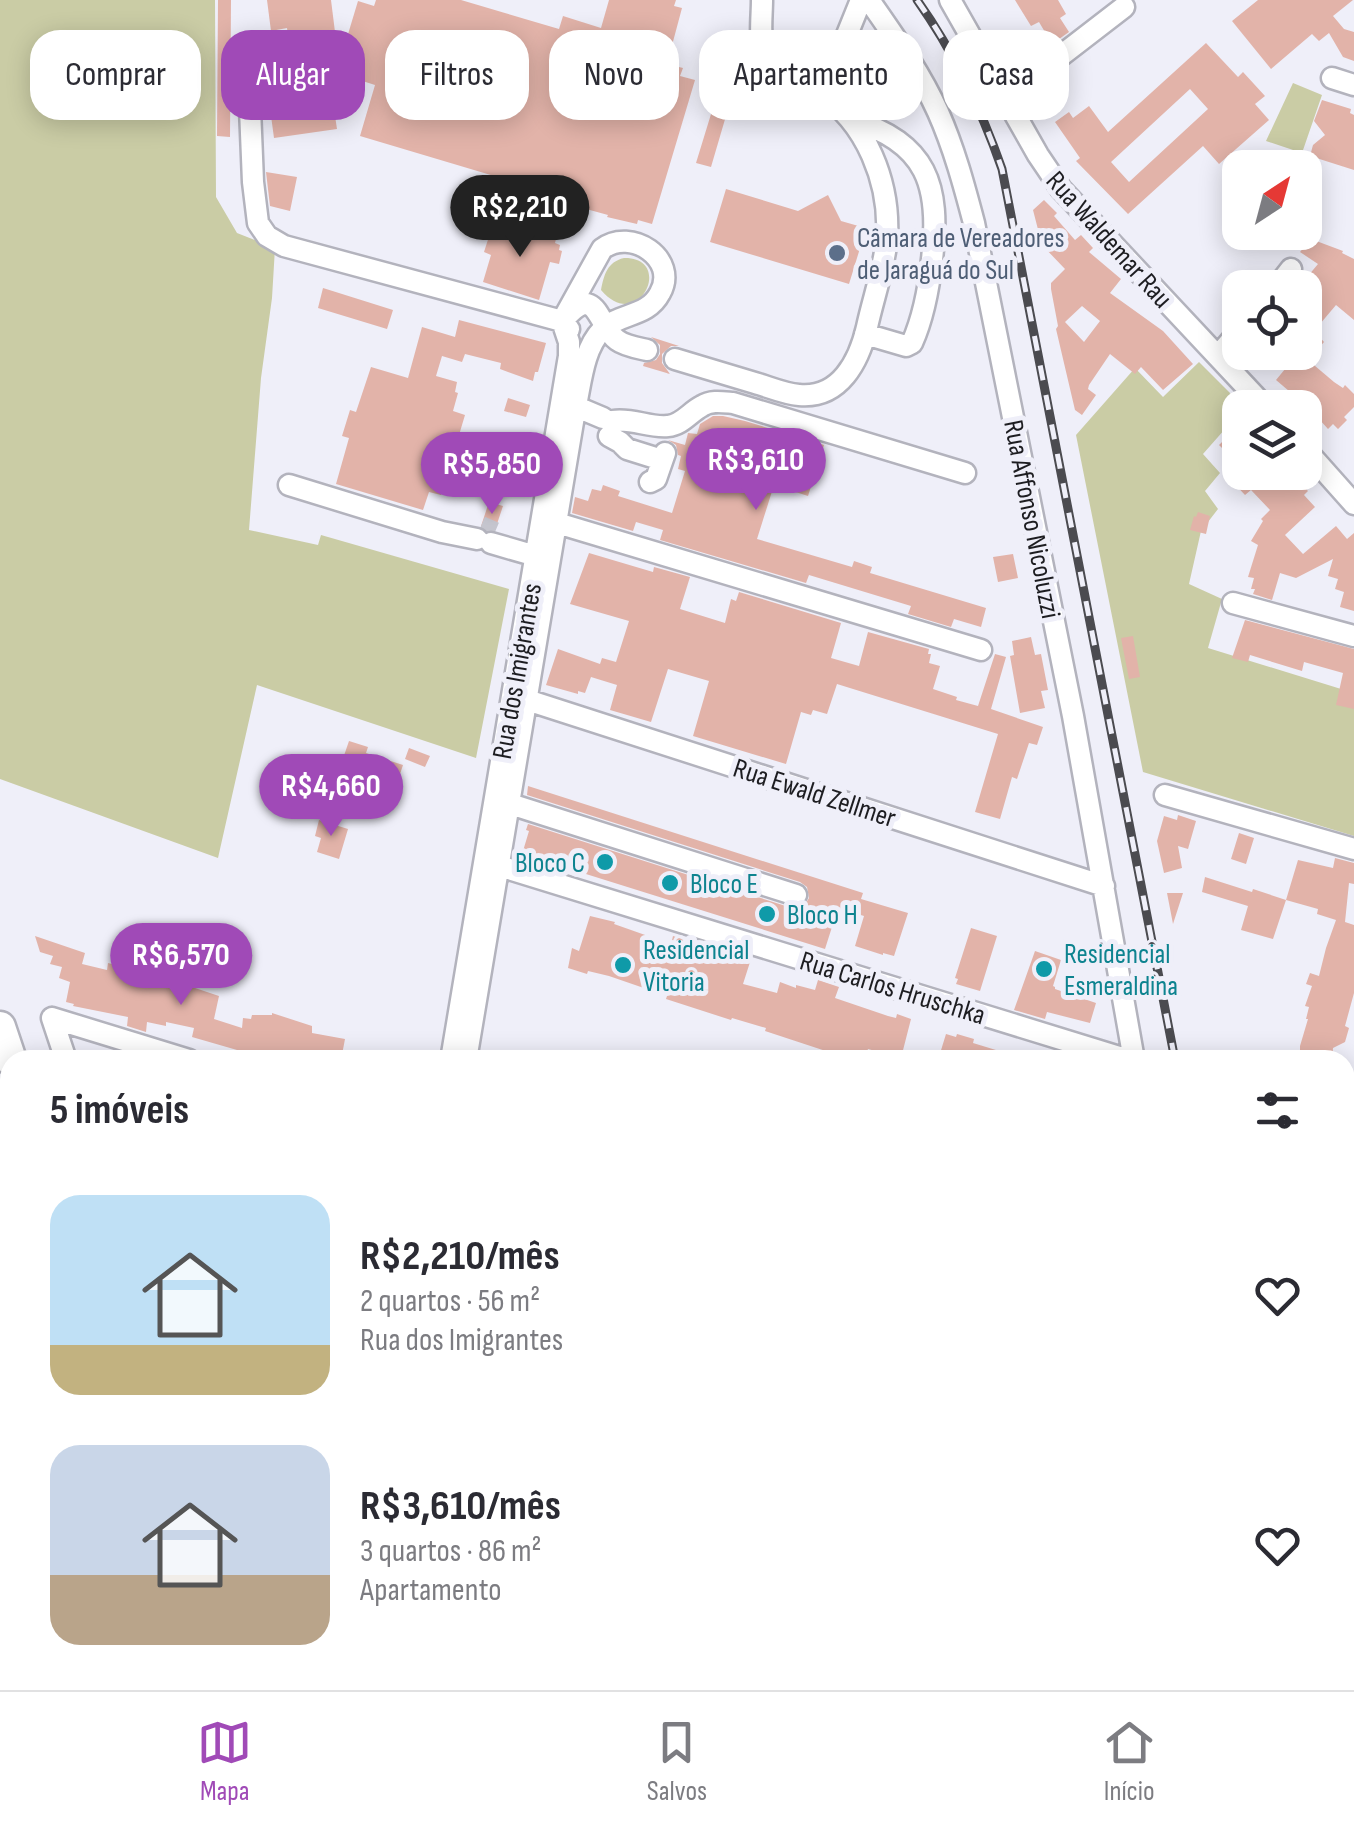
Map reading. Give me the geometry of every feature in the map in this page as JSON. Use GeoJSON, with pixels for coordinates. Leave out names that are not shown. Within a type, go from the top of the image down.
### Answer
{"type":"FeatureCollection","features":[{"type":"Feature","properties":{"kind":"street"},"geometry":{"type":"LineString","coordinates":[[762,0],[763,30]]}},
{"type":"Feature","properties":{"kind":"street"},"geometry":{"type":"LineString","coordinates":[[849,30],[861,0]]}},
{"type":"Feature","properties":{"kind":"street","name":"Rua Affonso Nicoluzzi"},"geometry":{"type":"LineString","coordinates":[[869,0],[937,110],[974,223],[1073,716],[1130,1050]]}},
{"type":"Feature","properties":{"kind":"street","name":"Rua Waldemar Rau"},"geometry":{"type":"LineString","coordinates":[[950,0],[967,30]]}},
{"type":"Feature","properties":{"kind":"street"},"geometry":{"type":"LineString","coordinates":[[1069,49],[1124,7]]}},
{"type":"Feature","properties":{"kind":"street"},"geometry":{"type":"LineString","coordinates":[[1332,78],[1354,85]]}},
{"type":"Feature","properties":{"kind":"street"},"geometry":{"type":"LineString","coordinates":[[251,120],[258,222],[266,236],[284,246],[562,321],[584,338],[618,320],[642,313],[660,295],[664,273],[659,261],[636,242],[610,242],[594,259],[562,321]]}},
{"type":"Feature","properties":{"kind":"street"},"geometry":{"type":"LineString","coordinates":[[852,120],[897,139],[919,161],[934,198],[936,227],[929,290],[912,342],[906,346],[865,334]]}},
{"type":"Feature","properties":{"kind":"street"},"geometry":{"type":"LineString","coordinates":[[675,359],[799,396],[835,387],[848,375],[865,334],[886,239],[885,192],[870,152],[852,120]]}},
{"type":"Feature","properties":{"kind":"street","name":"Rua Waldemar Rau"},"geometry":{"type":"LineString","coordinates":[[1018,120],[1061,189],[1249,390]]}},
{"type":"Feature","properties":{"kind":"street","name":"Rua dos Imigrantes"},"geometry":{"type":"LineString","coordinates":[[492,863],[510,804],[527,700],[542,552],[558,523],[571,438],[569,342],[562,321]]}},
{"type":"Feature","properties":{"kind":"street"},"geometry":{"type":"LineString","coordinates":[[604,328],[618,342],[647,350]]}},
{"type":"Feature","properties":{"kind":"street","name":"Rua dos Imigrantes"},"geometry":{"type":"LineString","coordinates":[[453,1050],[474,967],[568,409],[590,349],[604,328]]}},
{"type":"Feature","properties":{"kind":"street"},"geometry":{"type":"LineString","coordinates":[[1218,356],[1222,351]]}},
{"type":"Feature","properties":{"kind":"street"},"geometry":{"type":"LineString","coordinates":[[650,482],[656,479],[665,445],[688,407],[716,402],[748,406],[965,472]]}},
{"type":"Feature","properties":{"kind":"street"},"geometry":{"type":"LineString","coordinates":[[568,409],[592,412],[627,450],[665,445]]}},
{"type":"Feature","properties":{"kind":"street"},"geometry":{"type":"LineString","coordinates":[[571,438],[625,419],[665,445]]}},
{"type":"Feature","properties":{"kind":"street"},"geometry":{"type":"LineString","coordinates":[[1322,468],[1354,504]]}},
{"type":"Feature","properties":{"kind":"street"},"geometry":{"type":"LineString","coordinates":[[314,472],[322,484],[542,552]]}},
{"type":"Feature","properties":{"kind":"street"},"geometry":{"type":"LineString","coordinates":[[289,485],[442,532],[486,535]]}},
{"type":"Feature","properties":{"kind":"street"},"geometry":{"type":"LineString","coordinates":[[558,523],[981,650]]}},
{"type":"Feature","properties":{"kind":"street"},"geometry":{"type":"LineString","coordinates":[[1233,603],[1354,636]]}},
{"type":"Feature","properties":{"kind":"street","name":"Rua Ewald Zellmer"},"geometry":{"type":"LineString","coordinates":[[527,700],[1104,886]]}},
{"type":"Feature","properties":{"kind":"street"},"geometry":{"type":"LineString","coordinates":[[1166,795],[1354,848]]}},
{"type":"Feature","properties":{"kind":"street"},"geometry":{"type":"LineString","coordinates":[[510,804],[796,895]]}},
{"type":"Feature","properties":{"kind":"street","name":"Rua Carlos Hruschka"},"geometry":{"type":"LineString","coordinates":[[492,863],[1100,1050]]}},
{"type":"Feature","properties":{"kind":"street","name":"Rua dos Imigrantes"},"geometry":{"type":"LineString","coordinates":[[467,1050],[474,967]]}},
{"type":"Feature","properties":{"kind":"street"},"geometry":{"type":"LineString","coordinates":[[63,1050],[52,1018],[156,1050]]}},
{"type":"Feature","properties":{"kind":"green space"},"geometry":{"type":"Polygon","coordinates":[[[0,0],[215,0],[216,197],[237,233],[275,248],[249,530],[318,545],[321,535],[509,589],[476,758],[257,685],[218,858],[0,779],[0,0]]]}},
{"type":"Feature","properties":{"kind":"green space"},"geometry":{"type":"Polygon","coordinates":[[[1293,83],[1322,95],[1303,150],[1266,141],[1293,83]]]}},
{"type":"Feature","properties":{"kind":"green space"},"geometry":{"type":"Polygon","coordinates":[[[624,258],[639,261],[647,269],[649,280],[646,290],[628,304],[615,302],[601,290],[610,266],[624,258]]]}},
{"type":"Feature","properties":{"kind":"green space"},"geometry":{"type":"Polygon","coordinates":[[[1199,362],[1227,390],[1222,390],[1222,432],[1203,454],[1220,473],[1205,491],[1218,509],[1201,531],[1189,584],[1222,599],[1208,648],[1354,693],[1354,836],[1143,772],[1076,435],[1135,368],[1163,397],[1199,362]]]}},
{"type":"Feature","properties":{"kind":"building"},"geometry":{"type":"Polygon","coordinates":[[[218,0],[231,0],[231,30],[221,30],[221,120],[230,120],[230,137],[217,136],[218,0]]]}},
{"type":"Feature","properties":{"kind":"building"},"geometry":{"type":"Polygon","coordinates":[[[267,0],[331,0],[335,30],[271,30],[267,0]]]}},
{"type":"Feature","properties":{"kind":"building"},"geometry":{"type":"Polygon","coordinates":[[[376,0],[461,0],[559,29],[563,16],[601,28],[609,0],[676,0],[674,6],[682,8],[676,30],[549,30],[549,120],[679,120],[679,67],[683,68],[680,76],[695,80],[652,224],[607,217],[557,201],[558,195],[360,136],[375,85],[365,82],[365,30],[349,30],[358,1],[374,6],[376,0]]]}},
{"type":"Feature","properties":{"kind":"building"},"geometry":{"type":"Polygon","coordinates":[[[1015,0],[1058,0],[1066,14],[1060,18],[1068,30],[1044,30],[1039,22],[1031,26],[1015,0]]]}},
{"type":"Feature","properties":{"kind":"building"},"geometry":{"type":"Polygon","coordinates":[[[1258,0],[1353,0],[1333,16],[1344,29],[1354,32],[1354,61],[1343,57],[1329,33],[1319,41],[1312,34],[1271,69],[1232,21],[1258,0]]]}},
{"type":"Feature","properties":{"kind":"building"},"geometry":{"type":"Polygon","coordinates":[[[1206,43],[1238,77],[1243,72],[1265,96],[1255,104],[1269,120],[1235,150],[1222,150],[1219,164],[1203,146],[1128,214],[1076,161],[1080,158],[1055,122],[1069,120],[1069,112],[1073,118],[1089,106],[1108,132],[1206,43]],[[1190,89],[1111,162],[1129,182],[1208,109],[1190,89]]]}},
{"type":"Feature","properties":{"kind":"building"},"geometry":{"type":"Polygon","coordinates":[[[1322,100],[1351,109],[1354,170],[1322,160],[1322,150],[1312,150],[1325,135],[1314,121],[1322,100]]]}},
{"type":"Feature","properties":{"kind":"building"},"geometry":{"type":"Polygon","coordinates":[[[272,120],[336,120],[337,129],[274,138],[272,120]]]}},
{"type":"Feature","properties":{"kind":"building"},"geometry":{"type":"Polygon","coordinates":[[[709,120],[725,120],[711,167],[696,163],[709,120]]]}},
{"type":"Feature","properties":{"kind":"building"},"geometry":{"type":"Polygon","coordinates":[[[266,172],[297,177],[290,211],[270,206],[266,172]]]}},
{"type":"Feature","properties":{"kind":"building"},"geometry":{"type":"Polygon","coordinates":[[[726,189],[798,211],[828,195],[841,221],[862,227],[865,232],[849,284],[710,242],[726,189]]]}},
{"type":"Feature","properties":{"kind":"building"},"geometry":{"type":"Polygon","coordinates":[[[1044,200],[1075,240],[1081,235],[1093,248],[1089,252],[1121,279],[1110,293],[1163,331],[1193,364],[1163,390],[1141,367],[1135,374],[1110,354],[1089,385],[1088,389],[1096,395],[1082,415],[1075,410],[1051,289],[1051,283],[1065,269],[1042,245],[1033,210],[1044,200]],[[1082,306],[1065,322],[1084,342],[1100,321],[1082,306]]]}},
{"type":"Feature","properties":{"kind":"building"},"geometry":{"type":"Polygon","coordinates":[[[494,221],[556,239],[555,243],[560,245],[559,264],[550,262],[539,300],[483,282],[491,255],[484,252],[494,221]]]}},
{"type":"Feature","properties":{"kind":"building"},"geometry":{"type":"Polygon","coordinates":[[[1322,243],[1354,259],[1354,320],[1336,305],[1322,322],[1322,270],[1313,270],[1318,264],[1300,252],[1322,250],[1322,243]]]}},
{"type":"Feature","properties":{"kind":"building"},"geometry":{"type":"Polygon","coordinates":[[[323,288],[393,310],[387,329],[318,308],[323,288]]]}},
{"type":"Feature","properties":{"kind":"building"},"geometry":{"type":"Polygon","coordinates":[[[459,320],[546,343],[533,381],[500,369],[501,363],[465,354],[462,362],[442,356],[436,376],[457,382],[453,411],[465,415],[441,495],[429,492],[423,510],[336,484],[349,438],[342,436],[350,410],[356,412],[371,367],[408,378],[422,327],[455,337],[459,320]]]}},
{"type":"Feature","properties":{"kind":"building"},"geometry":{"type":"Polygon","coordinates":[[[651,337],[679,346],[671,346],[662,354],[662,363],[670,374],[643,366],[660,354],[660,345],[651,337]]]}},
{"type":"Feature","properties":{"kind":"building"},"geometry":{"type":"Polygon","coordinates":[[[1284,370],[1320,370],[1354,394],[1354,407],[1338,429],[1333,424],[1328,429],[1322,422],[1322,390],[1288,390],[1276,380],[1284,370]]]}},
{"type":"Feature","properties":{"kind":"building"},"geometry":{"type":"Polygon","coordinates":[[[508,398],[530,405],[526,417],[504,411],[508,398]]]}},
{"type":"Feature","properties":{"kind":"building"},"geometry":{"type":"Polygon","coordinates":[[[713,416],[745,421],[824,445],[808,496],[774,485],[757,539],[852,567],[854,561],[872,567],[870,573],[986,608],[981,627],[954,619],[951,627],[908,614],[911,606],[809,575],[806,583],[660,540],[663,530],[636,522],[633,531],[572,513],[575,497],[588,501],[592,489],[601,491],[603,485],[620,491],[618,496],[672,513],[685,471],[678,469],[681,456],[676,445],[668,440],[685,445],[688,433],[697,434],[700,424],[713,416]]]}},
{"type":"Feature","properties":{"kind":"building"},"geometry":{"type":"Polygon","coordinates":[[[1251,490],[1308,491],[1304,495],[1315,507],[1285,535],[1303,554],[1336,526],[1347,539],[1354,533],[1354,611],[1340,607],[1344,592],[1335,589],[1338,579],[1328,576],[1333,559],[1296,578],[1280,573],[1272,600],[1253,594],[1254,578],[1248,577],[1258,545],[1251,541],[1270,510],[1251,490]]]}},
{"type":"Feature","properties":{"kind":"building"},"geometry":{"type":"Polygon","coordinates":[[[489,502],[503,506],[495,530],[481,526],[489,502]]]}},
{"type":"Feature","properties":{"kind":"building"},"geometry":{"type":"Polygon","coordinates":[[[1198,512],[1210,516],[1206,534],[1190,530],[1198,512]]]}},
{"type":"Feature","properties":{"kind":"building"},"geometry":{"type":"Polygon","coordinates":[[[589,553],[653,572],[654,567],[690,577],[680,609],[725,623],[731,599],[736,601],[739,592],[841,623],[831,658],[859,666],[868,632],[929,649],[929,663],[940,666],[933,689],[978,706],[995,654],[1006,657],[991,709],[1043,727],[1037,745],[1029,743],[1017,779],[1012,777],[1000,819],[975,812],[998,734],[837,684],[827,714],[801,712],[786,764],[693,736],[709,681],[668,669],[651,722],[610,710],[617,685],[591,677],[585,693],[578,694],[546,685],[558,649],[600,664],[602,658],[616,662],[629,621],[570,604],[589,553]]]}},
{"type":"Feature","properties":{"kind":"building"},"geometry":{"type":"Polygon","coordinates":[[[1013,554],[1018,578],[998,582],[993,557],[1013,554]]]}},
{"type":"Feature","properties":{"kind":"building"},"geometry":{"type":"Polygon","coordinates":[[[1245,620],[1354,649],[1354,709],[1336,705],[1343,673],[1304,662],[1302,671],[1250,655],[1248,662],[1232,658],[1245,620]]]}},
{"type":"Feature","properties":{"kind":"building"},"geometry":{"type":"Polygon","coordinates":[[[1133,636],[1140,677],[1129,679],[1121,638],[1133,636]]]}},
{"type":"Feature","properties":{"kind":"building"},"geometry":{"type":"Polygon","coordinates":[[[1031,637],[1035,655],[1041,654],[1048,690],[1041,691],[1045,708],[1020,713],[1010,656],[1014,655],[1012,641],[1031,637]]]}},
{"type":"Feature","properties":{"kind":"building"},"geometry":{"type":"Polygon","coordinates":[[[349,741],[368,747],[366,753],[403,765],[393,795],[337,776],[349,741]]]}},
{"type":"Feature","properties":{"kind":"building"},"geometry":{"type":"Polygon","coordinates":[[[409,748],[430,756],[425,767],[405,759],[409,748]]]}},
{"type":"Feature","properties":{"kind":"building"},"geometry":{"type":"Polygon","coordinates":[[[528,786],[863,893],[861,899],[908,913],[894,956],[855,946],[864,916],[838,908],[825,949],[523,851],[528,824],[792,908],[804,906],[809,898],[807,887],[800,882],[527,795],[528,786]]]}},
{"type":"Feature","properties":{"kind":"building"},"geometry":{"type":"Polygon","coordinates":[[[1178,815],[1196,821],[1188,849],[1178,846],[1182,868],[1164,873],[1157,841],[1164,816],[1177,820],[1178,815]]]}},
{"type":"Feature","properties":{"kind":"building"},"geometry":{"type":"Polygon","coordinates":[[[319,820],[348,829],[339,859],[317,852],[321,838],[315,836],[319,820]]]}},
{"type":"Feature","properties":{"kind":"building"},"geometry":{"type":"Polygon","coordinates":[[[1239,833],[1254,838],[1246,864],[1231,859],[1239,833]]]}},
{"type":"Feature","properties":{"kind":"building"},"geometry":{"type":"Polygon","coordinates":[[[1335,858],[1354,863],[1354,884],[1349,883],[1345,922],[1354,925],[1354,993],[1345,1026],[1349,1028],[1345,1042],[1333,1050],[1300,1050],[1308,1019],[1309,1007],[1305,1006],[1312,986],[1306,984],[1310,973],[1319,976],[1336,920],[1317,914],[1318,909],[1286,900],[1298,860],[1333,868],[1335,858]]]}},
{"type":"Feature","properties":{"kind":"building"},"geometry":{"type":"Polygon","coordinates":[[[1205,877],[1286,900],[1273,939],[1241,930],[1248,906],[1202,892],[1205,877]]]}},
{"type":"Feature","properties":{"kind":"building"},"geometry":{"type":"Polygon","coordinates":[[[1167,893],[1183,893],[1173,924],[1167,893]]]}},
{"type":"Feature","properties":{"kind":"building"},"geometry":{"type":"Polygon","coordinates":[[[590,916],[648,936],[644,949],[668,957],[673,936],[685,940],[683,945],[722,958],[724,950],[751,959],[743,984],[777,993],[780,982],[815,990],[818,980],[839,987],[835,998],[888,1016],[896,1018],[897,1014],[911,1019],[903,1050],[823,1050],[765,1031],[766,1028],[666,999],[667,996],[609,976],[568,968],[572,948],[579,951],[590,916]]]}},
{"type":"Feature","properties":{"kind":"building"},"geometry":{"type":"Polygon","coordinates":[[[971,928],[997,936],[980,991],[956,984],[955,978],[971,928]]]}},
{"type":"Feature","properties":{"kind":"building"},"geometry":{"type":"Polygon","coordinates":[[[35,936],[85,953],[82,964],[107,970],[108,963],[219,996],[214,1019],[242,1028],[243,1018],[272,1013],[312,1026],[312,1033],[345,1039],[343,1050],[237,1050],[192,1037],[194,1028],[147,1022],[146,1032],[127,1026],[128,1017],[66,1002],[70,982],[59,978],[62,967],[50,964],[53,956],[40,952],[35,936]]]}},
{"type":"Feature","properties":{"kind":"building"},"geometry":{"type":"Polygon","coordinates":[[[1035,951],[1061,960],[1055,989],[1096,1003],[1090,1023],[1047,1012],[1045,1019],[1014,1010],[1035,951]]]}},
{"type":"Feature","properties":{"kind":"building"},"geometry":{"type":"Polygon","coordinates":[[[946,1034],[957,1034],[996,1050],[941,1050],[946,1034]]]}},
{"type":"Feature","properties":{"kind":"tunnel"},"geometry":{"type":"LineString","coordinates":[[481,526],[495,532]]}},
{"type":"Feature","properties":{"kind":"railway"},"geometry":{"type":"LineString","coordinates":[[917,0],[966,82],[1002,169],[1173,1050]]}},
{"type":"Feature","properties":{"kind":"place","name":"Câmara de Vereadores de Jaraguá do Sul"},"geometry":{"type":"Point","coordinates":[837,253]}},
{"type":"Feature","properties":{"kind":"place","name":"Bloco C"},"geometry":{"type":"Point","coordinates":[605,862]}},
{"type":"Feature","properties":{"kind":"place","name":"Bloco E"},"geometry":{"type":"Point","coordinates":[670,883]}},
{"type":"Feature","properties":{"kind":"place","name":"Bloco H"},"geometry":{"type":"Point","coordinates":[767,914]}},
{"type":"Feature","properties":{"kind":"place","name":"Residencial Vitoria"},"geometry":{"type":"Point","coordinates":[623,965]}},
{"type":"Feature","properties":{"kind":"place","name":"Residencial Esmeraldina"},"geometry":{"type":"Point","coordinates":[1044,969]}}]}
